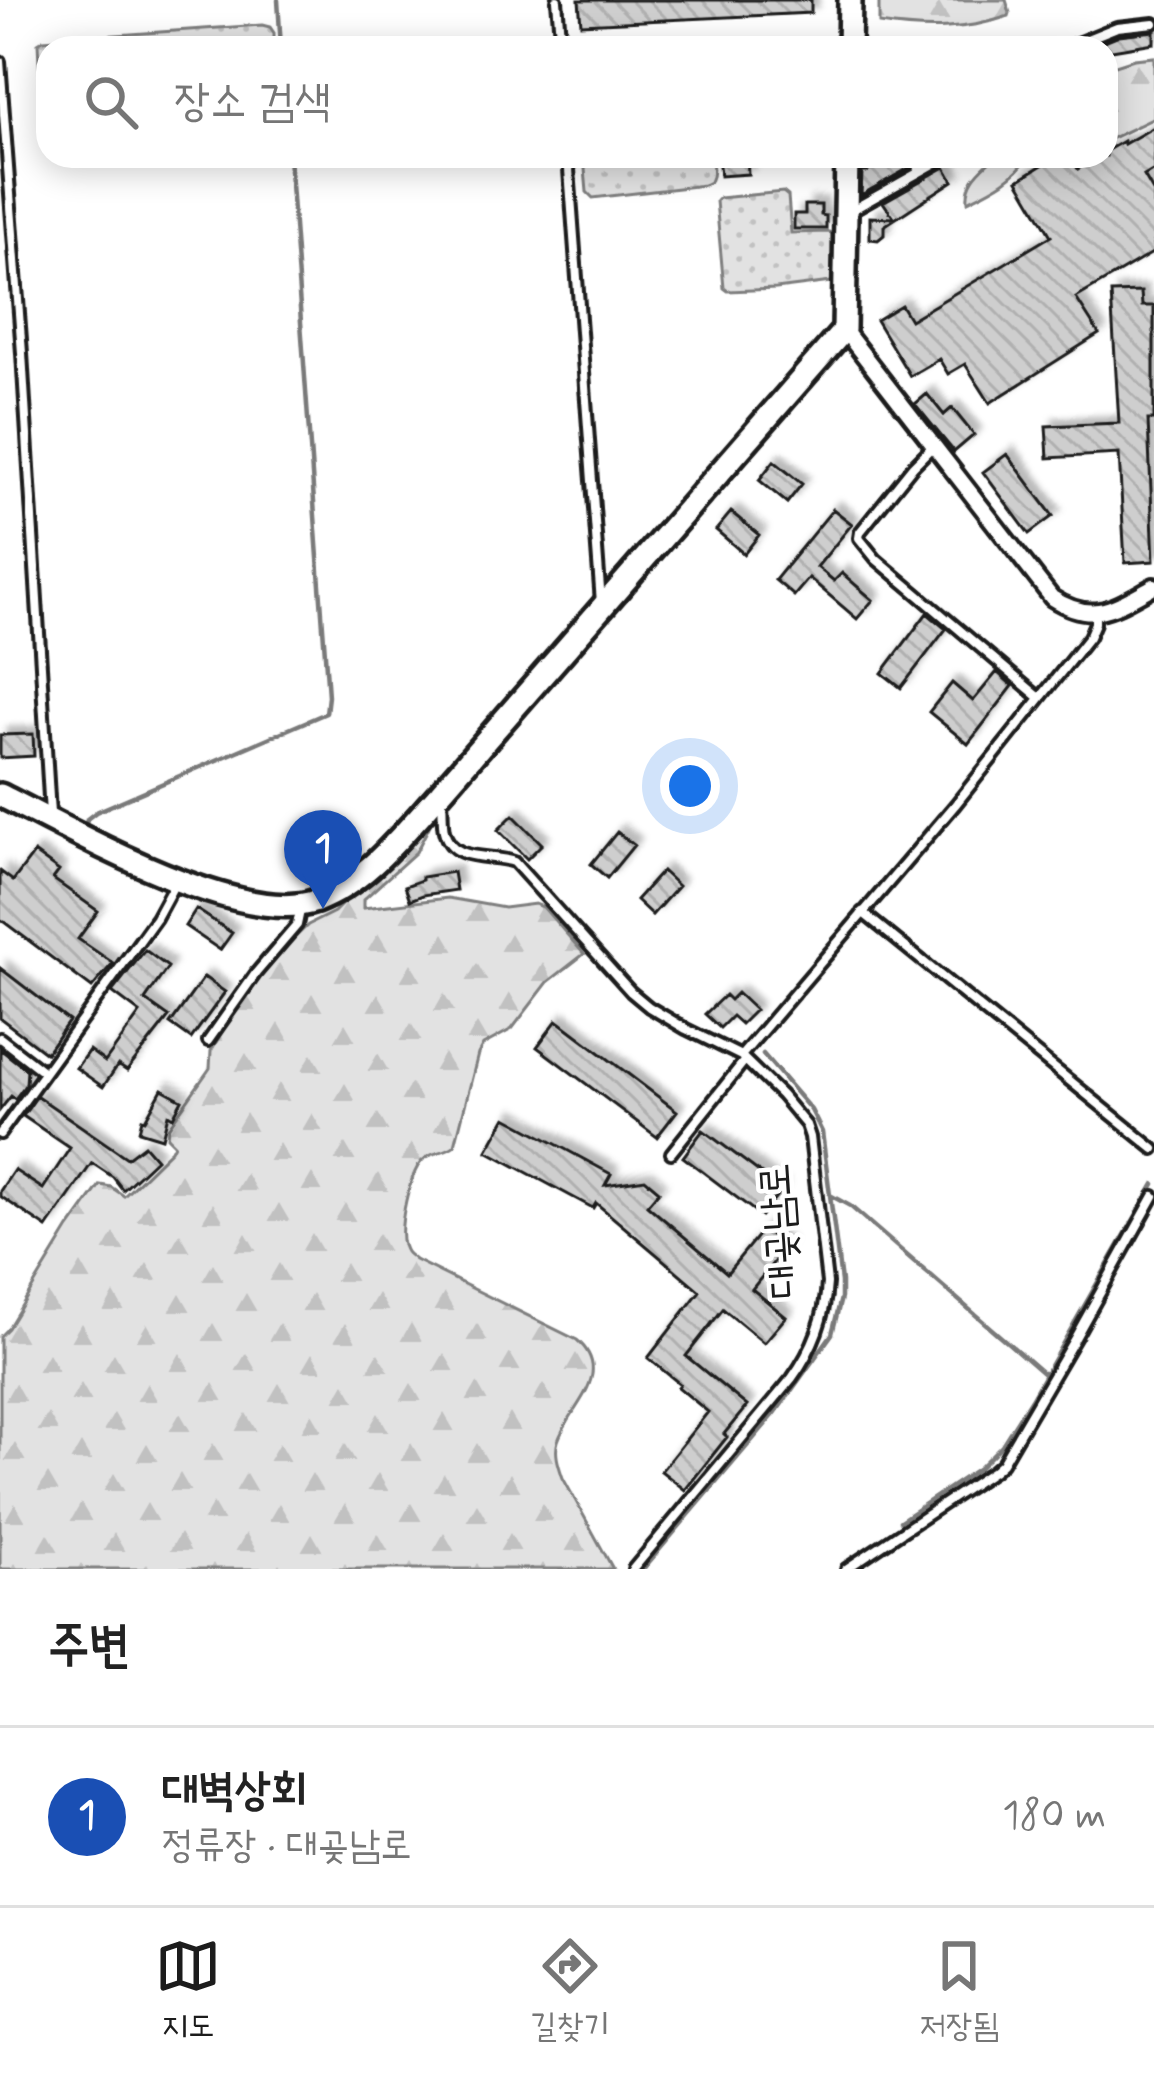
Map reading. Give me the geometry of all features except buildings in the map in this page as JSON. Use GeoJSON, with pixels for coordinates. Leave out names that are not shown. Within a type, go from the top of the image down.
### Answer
{"type":"FeatureCollection","features":[{"type":"Feature","properties":{"kind":"street"},"geometry":{"type":"LineString","coordinates":[[849,36],[850,0]]}},
{"type":"Feature","properties":{"kind":"street"},"geometry":{"type":"LineString","coordinates":[[852,168],[846,214],[844,330],[1041,586],[1065,606],[1095,613],[1154,586]]}},
{"type":"Feature","properties":{"kind":"street"},"geometry":{"type":"LineString","coordinates":[[0,795],[177,880],[245,902],[277,906],[319,900],[377,861],[440,794],[844,330]]}},
{"type":"Feature","properties":{"kind":"lane"},"geometry":{"type":"LineString","coordinates":[[557,0],[559,36]]}},
{"type":"Feature","properties":{"kind":"lane"},"geometry":{"type":"LineString","coordinates":[[1090,36],[1154,22]]}},
{"type":"Feature","properties":{"kind":"lane"},"geometry":{"type":"LineString","coordinates":[[0,61],[50,819]]}},
{"type":"Feature","properties":{"kind":"lane"},"geometry":{"type":"LineString","coordinates":[[569,168],[602,605]]}},
{"type":"Feature","properties":{"kind":"lane"},"geometry":{"type":"LineString","coordinates":[[846,214],[926,168]]}},
{"type":"Feature","properties":{"kind":"lane"},"geometry":{"type":"LineString","coordinates":[[933,446],[860,532],[862,544],[1040,698]]}},
{"type":"Feature","properties":{"kind":"lane"},"geometry":{"type":"LineString","coordinates":[[671,1153],[743,1058],[1089,637],[1095,613]]}},
{"type":"Feature","properties":{"kind":"lane","name":"대곶남로"},"geometry":{"type":"LineString","coordinates":[[440,794],[444,831],[454,847],[471,856],[514,862],[631,992],[686,1029],[743,1058],[797,1113],[810,1137],[826,1303],[808,1355],[633,1569]]}},
{"type":"Feature","properties":{"kind":"lane"},"geometry":{"type":"LineString","coordinates":[[0,1134],[156,918],[177,880]]}},
{"type":"Feature","properties":{"kind":"lane"},"geometry":{"type":"LineString","coordinates":[[208,1041],[297,925],[301,905]]}},
{"type":"Feature","properties":{"kind":"lane"},"geometry":{"type":"LineString","coordinates":[[862,912],[1154,1149]]}},
{"type":"Feature","properties":{"kind":"lane"},"geometry":{"type":"LineString","coordinates":[[0,1038],[44,1072]]}},
{"type":"Feature","properties":{"kind":"lane"},"geometry":{"type":"LineString","coordinates":[[846,1569],[1001,1462],[1154,1196]]}},
{"type":"Feature","properties":{"kind":"green space"},"geometry":{"type":"Polygon","coordinates":[[[879,0],[1006,0],[1010,13],[961,27],[896,26],[879,24],[879,0]]]}},
{"type":"Feature","properties":{"kind":"green space"},"geometry":{"type":"Polygon","coordinates":[[[262,25],[274,33],[274,36],[101,36],[262,25]]]}},
{"type":"Feature","properties":{"kind":"green space"},"geometry":{"type":"Polygon","coordinates":[[[1154,57],[1154,118],[1118,135],[1118,64],[1154,57]]]}},
{"type":"Feature","properties":{"kind":"green space"},"geometry":{"type":"Polygon","coordinates":[[[1019,168],[968,201],[972,181],[980,171],[1019,168]]]}},
{"type":"Feature","properties":{"kind":"green space"},"geometry":{"type":"Polygon","coordinates":[[[585,169],[713,169],[710,182],[704,185],[593,198],[587,192],[585,169]]]}},
{"type":"Feature","properties":{"kind":"green space"},"geometry":{"type":"Polygon","coordinates":[[[783,192],[788,196],[791,233],[832,234],[833,280],[728,291],[716,201],[783,192]]]}},
{"type":"Feature","properties":{"kind":"green space"},"geometry":{"type":"Polygon","coordinates":[[[426,820],[431,823],[416,852],[363,900],[363,908],[448,898],[504,908],[535,904],[543,907],[584,954],[548,982],[512,1029],[483,1045],[455,1145],[426,1158],[413,1178],[403,1214],[403,1245],[415,1260],[577,1340],[588,1353],[591,1378],[558,1441],[557,1455],[563,1478],[613,1569],[0,1569],[0,1336],[100,1185],[124,1196],[171,1150],[174,1144],[167,1137],[168,1128],[210,1068],[211,1051],[229,1020],[278,954],[308,925],[334,912],[426,820]]]}},
{"type":"Feature","properties":{"kind":"waterway"},"geometry":{"type":"LineString","coordinates":[[278,0],[280,36]]}},
{"type":"Feature","properties":{"kind":"waterway"},"geometry":{"type":"LineString","coordinates":[[86,825],[96,812],[326,713],[290,168]]}},
{"type":"Feature","properties":{"kind":"waterway"},"geometry":{"type":"LineString","coordinates":[[643,1569],[776,1412],[832,1334],[841,1298],[822,1132],[811,1110],[763,1054]]}},
{"type":"Feature","properties":{"kind":"waterway"},"geometry":{"type":"LineString","coordinates":[[900,1521],[979,1468],[1002,1445],[1154,1184]]}},
{"type":"Feature","properties":{"kind":"waterway"},"geometry":{"type":"LineString","coordinates":[[830,1195],[850,1206],[1045,1375]]}},
{"type":"Feature","properties":{"kind":"place","name":"대벽상회"},"geometry":{"type":"Point","coordinates":[323,909]}}]}
